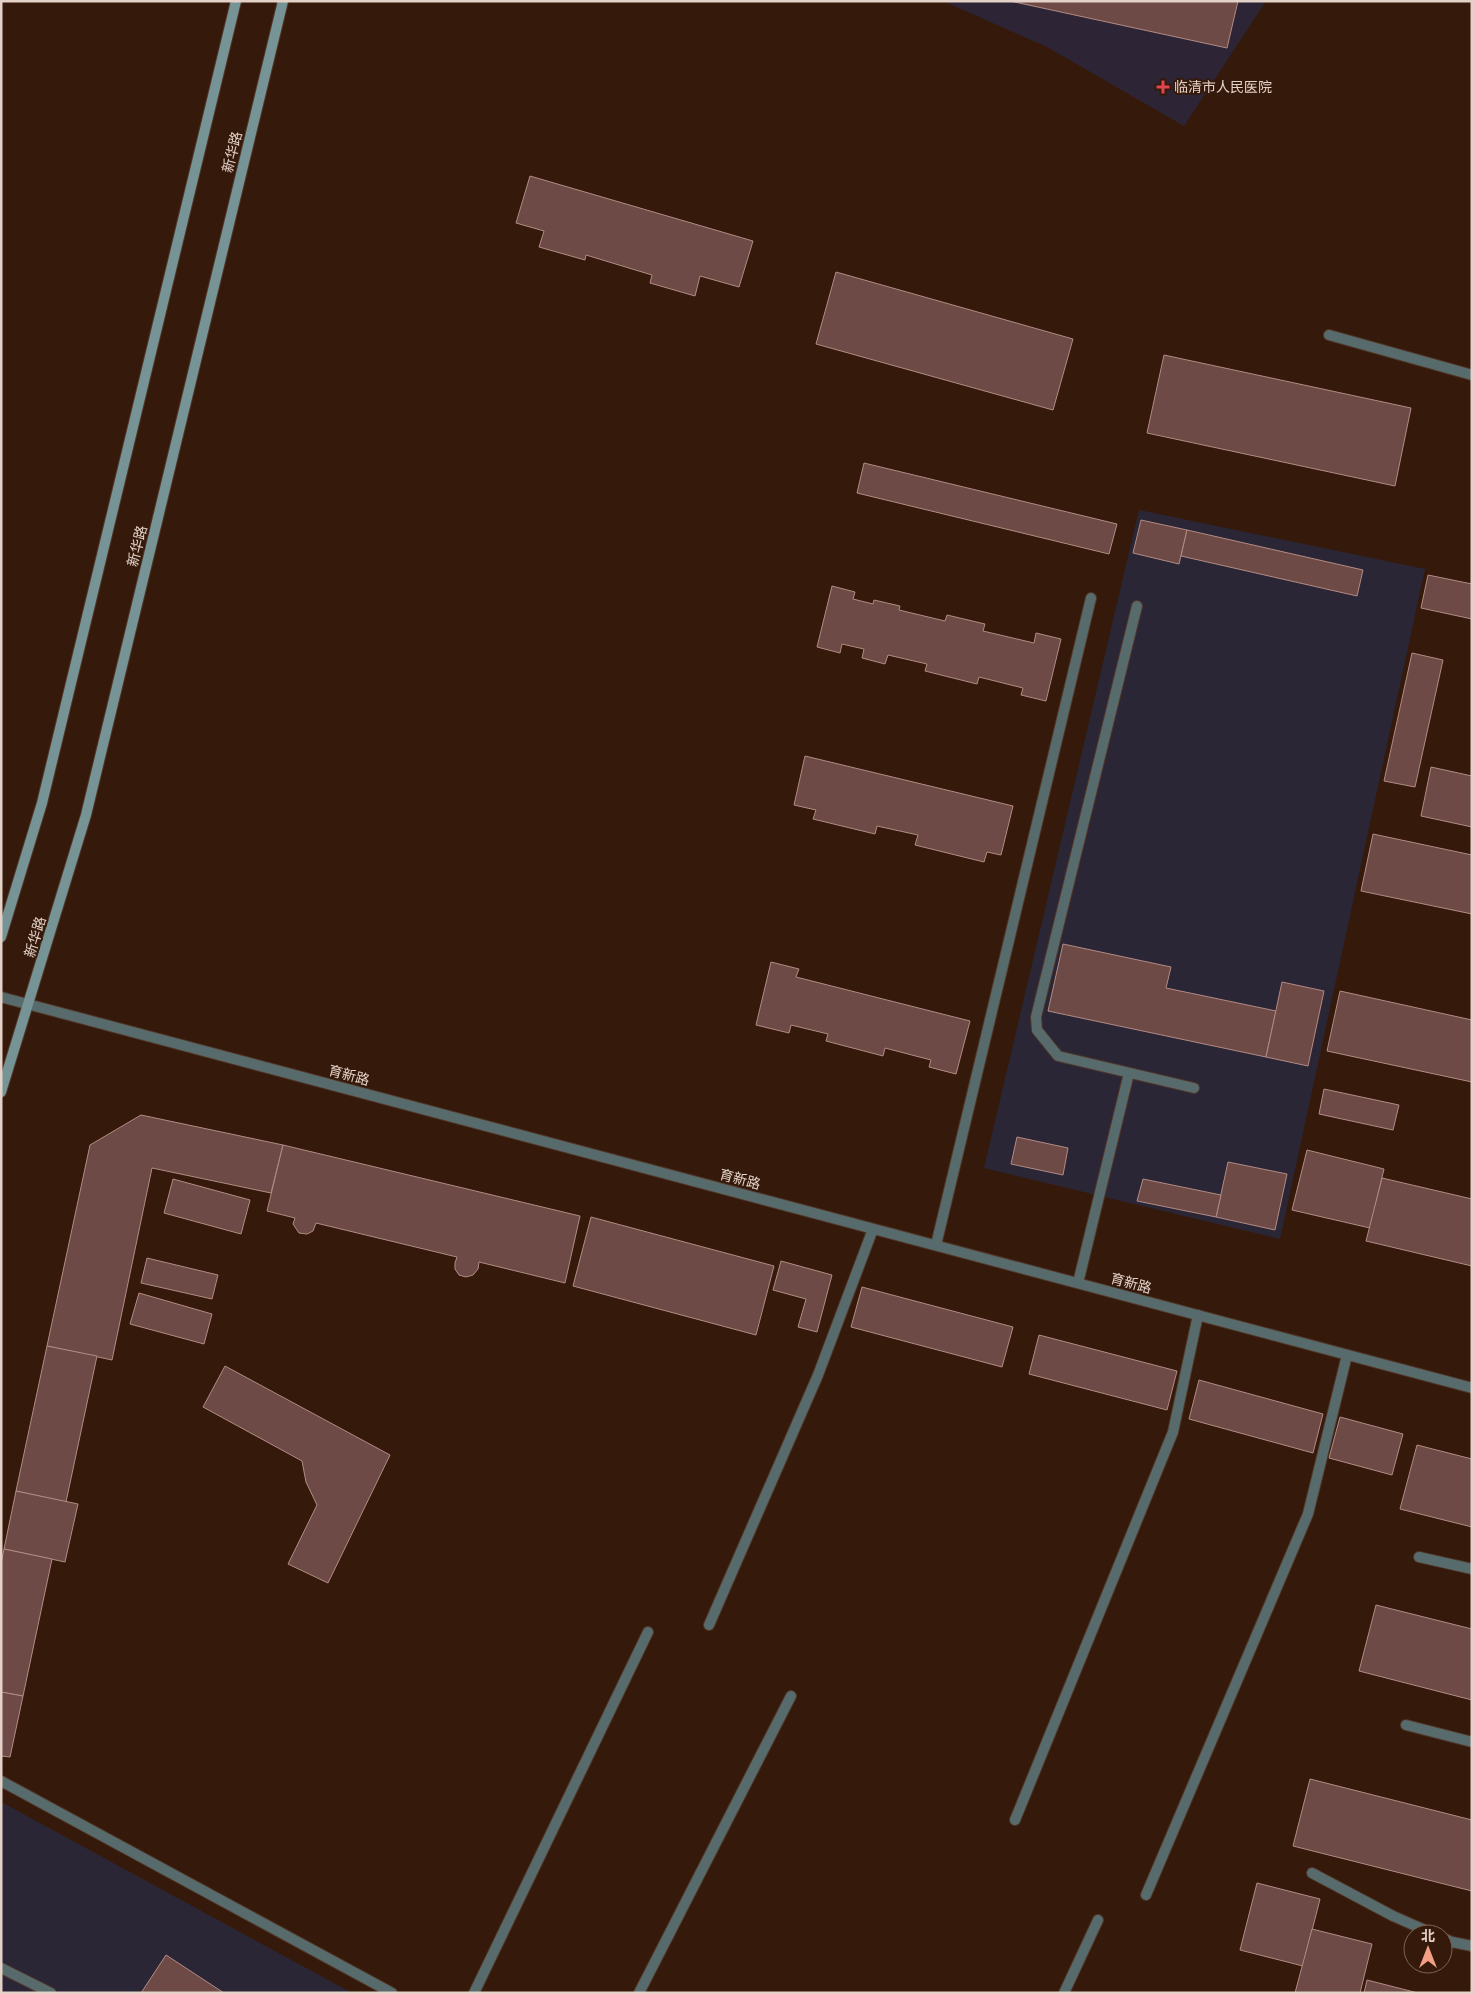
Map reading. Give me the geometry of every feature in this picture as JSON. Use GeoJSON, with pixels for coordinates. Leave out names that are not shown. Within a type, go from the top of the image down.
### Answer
{"type":"FeatureCollection","features":[{"type":"Feature","properties":{"kind":"main road"},"geometry":{"type":"LineString","coordinates":[[1,937],[42,803],[236,1]]}},
{"type":"Feature","properties":{"kind":"main road","name":"新华路"},"geometry":{"type":"LineString","coordinates":[[1,1092],[86,815],[283,1]]}},
{"type":"Feature","properties":{"kind":"street"},"geometry":{"type":"LineString","coordinates":[[1329,335],[1472,375]]}},
{"type":"Feature","properties":{"kind":"street"},"geometry":{"type":"LineString","coordinates":[[936,1246],[1091,598]]}},
{"type":"Feature","properties":{"kind":"street"},"geometry":{"type":"LineString","coordinates":[[1136,606],[1036,1017],[1037,1030],[1058,1056],[1194,1088]]}},
{"type":"Feature","properties":{"kind":"street","name":"育新路"},"geometry":{"type":"LineString","coordinates":[[1,997],[1472,1388]]}},
{"type":"Feature","properties":{"kind":"street"},"geometry":{"type":"LineString","coordinates":[[1078,1283],[1129,1073]]}},
{"type":"Feature","properties":{"kind":"street"},"geometry":{"type":"LineString","coordinates":[[709,1625],[818,1375],[873,1229]]}},
{"type":"Feature","properties":{"kind":"street"},"geometry":{"type":"LineString","coordinates":[[1015,1820],[1173,1432],[1198,1315]]}},
{"type":"Feature","properties":{"kind":"street"},"geometry":{"type":"LineString","coordinates":[[1146,1895],[1308,1514],[1347,1355]]}},
{"type":"Feature","properties":{"kind":"street"},"geometry":{"type":"LineString","coordinates":[[1419,1557],[1472,1569]]}},
{"type":"Feature","properties":{"kind":"street"},"geometry":{"type":"LineString","coordinates":[[474,1993],[648,1632]]}},
{"type":"Feature","properties":{"kind":"street"},"geometry":{"type":"LineString","coordinates":[[639,1993],[791,1696]]}},
{"type":"Feature","properties":{"kind":"street"},"geometry":{"type":"LineString","coordinates":[[1406,1725],[1472,1742]]}},
{"type":"Feature","properties":{"kind":"street"},"geometry":{"type":"LineString","coordinates":[[1,1781],[392,1993]]}},
{"type":"Feature","properties":{"kind":"street"},"geometry":{"type":"LineString","coordinates":[[1312,1873],[1411,1924]]}},
{"type":"Feature","properties":{"kind":"street"},"geometry":{"type":"LineString","coordinates":[[1064,1993],[1098,1920]]}},
{"type":"Feature","properties":{"kind":"street"},"geometry":{"type":"LineString","coordinates":[[1453,1942],[1472,1946]]}},
{"type":"Feature","properties":{"kind":"street"},"geometry":{"type":"LineString","coordinates":[[1,1968],[51,1993]]}},
{"type":"Feature","properties":{"kind":"shaded area","name":"临清市人民医院"},"geometry":{"type":"Polygon","coordinates":[[[943,1],[1266,1],[1184,126],[1047,47],[943,1]]]}},
{"type":"Feature","properties":{"kind":"shaded area"},"geometry":{"type":"Polygon","coordinates":[[[1139,510],[1425,569],[1280,1239],[984,1168],[1139,510]]]}},
{"type":"Feature","properties":{"kind":"shaded area"},"geometry":{"type":"Polygon","coordinates":[[[1,1802],[16,1810],[352,1993],[1,1993],[1,1802]]]}},
{"type":"Feature","properties":{"kind":"building"},"geometry":{"type":"Polygon","coordinates":[[[1010,1],[1238,1],[1227,48],[1010,1]]]}},
{"type":"Feature","properties":{"kind":"building"},"geometry":{"type":"Polygon","coordinates":[[[530,176],[753,241],[739,287],[700,276],[695,296],[650,283],[652,275],[586,255],[585,260],[539,247],[544,231],[516,223],[530,176]]]}},
{"type":"Feature","properties":{"kind":"building"},"geometry":{"type":"Polygon","coordinates":[[[836,272],[1073,339],[1053,410],[816,344],[836,272]]]}},
{"type":"Feature","properties":{"kind":"building"},"geometry":{"type":"Polygon","coordinates":[[[1164,355],[1411,408],[1395,486],[1147,433],[1164,355]]]}},
{"type":"Feature","properties":{"kind":"building"},"geometry":{"type":"Polygon","coordinates":[[[864,463],[1117,524],[1109,554],[857,493],[864,463]]]}},
{"type":"Feature","properties":{"kind":"building"},"geometry":{"type":"Polygon","coordinates":[[[1141,520],[1187,530],[1179,564],[1133,553],[1141,520]]]}},
{"type":"Feature","properties":{"kind":"building"},"geometry":{"type":"Polygon","coordinates":[[[1187,530],[1363,570],[1357,596],[1181,556],[1187,530]]]}},
{"type":"Feature","properties":{"kind":"building"},"geometry":{"type":"Polygon","coordinates":[[[1428,575],[1472,584],[1472,619],[1421,608],[1428,575]]]}},
{"type":"Feature","properties":{"kind":"building"},"geometry":{"type":"Polygon","coordinates":[[[832,586],[855,592],[853,599],[873,604],[874,600],[900,606],[899,610],[945,621],[947,615],[985,624],[983,631],[1034,643],[1036,633],[1061,639],[1046,701],[1021,695],[1023,688],[979,677],[977,684],[925,671],[927,664],[888,655],[885,664],[862,658],[864,649],[842,644],[840,653],[817,647],[832,586]]]}},
{"type":"Feature","properties":{"kind":"building"},"geometry":{"type":"Polygon","coordinates":[[[1412,653],[1443,660],[1415,787],[1384,781],[1412,653]]]}},
{"type":"Feature","properties":{"kind":"building"},"geometry":{"type":"Polygon","coordinates":[[[805,756],[1013,806],[1001,855],[987,852],[984,862],[915,845],[918,835],[877,826],[875,834],[813,819],[816,810],[794,805],[805,756]]]}},
{"type":"Feature","properties":{"kind":"building"},"geometry":{"type":"Polygon","coordinates":[[[1431,767],[1472,776],[1472,827],[1421,816],[1431,767]]]}},
{"type":"Feature","properties":{"kind":"building"},"geometry":{"type":"Polygon","coordinates":[[[1373,834],[1472,855],[1472,914],[1361,891],[1373,834]]]}},
{"type":"Feature","properties":{"kind":"building"},"geometry":{"type":"Polygon","coordinates":[[[1063,944],[1171,967],[1166,988],[1276,1011],[1266,1057],[1048,1011],[1063,944]]]}},
{"type":"Feature","properties":{"kind":"building"},"geometry":{"type":"Polygon","coordinates":[[[771,962],[799,969],[796,977],[970,1021],[956,1074],[929,1067],[931,1060],[885,1048],[883,1056],[826,1041],[828,1034],[791,1025],[789,1033],[756,1025],[771,962]]]}},
{"type":"Feature","properties":{"kind":"building"},"geometry":{"type":"Polygon","coordinates":[[[1282,982],[1324,991],[1308,1066],[1266,1057],[1282,982]]]}},
{"type":"Feature","properties":{"kind":"building"},"geometry":{"type":"Polygon","coordinates":[[[1340,991],[1472,1020],[1472,1082],[1327,1051],[1340,991]]]}},
{"type":"Feature","properties":{"kind":"building"},"geometry":{"type":"Polygon","coordinates":[[[1324,1089],[1399,1105],[1393,1130],[1319,1114],[1324,1089]]]}},
{"type":"Feature","properties":{"kind":"building"},"geometry":{"type":"Polygon","coordinates":[[[141,1115],[283,1145],[271,1193],[152,1168],[112,1360],[47,1346],[90,1145],[141,1115]]]}},
{"type":"Feature","properties":{"kind":"building"},"geometry":{"type":"Polygon","coordinates":[[[1017,1137],[1068,1148],[1063,1175],[1011,1164],[1017,1137]]]}},
{"type":"Feature","properties":{"kind":"building"},"geometry":{"type":"Polygon","coordinates":[[[283,1145],[580,1216],[565,1283],[479,1262],[478,1269],[473,1275],[466,1277],[459,1275],[455,1269],[457,1257],[316,1223],[313,1231],[307,1234],[299,1233],[293,1224],[295,1218],[267,1211],[283,1145]]]}},
{"type":"Feature","properties":{"kind":"building"},"geometry":{"type":"Polygon","coordinates":[[[1307,1150],[1384,1169],[1370,1228],[1292,1210],[1307,1150]]]}},
{"type":"Feature","properties":{"kind":"building"},"geometry":{"type":"Polygon","coordinates":[[[1228,1162],[1287,1174],[1275,1230],[1216,1217],[1228,1162]]]}},
{"type":"Feature","properties":{"kind":"building"},"geometry":{"type":"Polygon","coordinates":[[[1382,1178],[1472,1199],[1472,1266],[1366,1241],[1382,1178]]]}},
{"type":"Feature","properties":{"kind":"building"},"geometry":{"type":"Polygon","coordinates":[[[173,1179],[250,1200],[241,1234],[164,1213],[173,1179]]]}},
{"type":"Feature","properties":{"kind":"building"},"geometry":{"type":"Polygon","coordinates":[[[1143,1179],[1221,1195],[1216,1217],[1137,1201],[1143,1179]]]}},
{"type":"Feature","properties":{"kind":"building"},"geometry":{"type":"Polygon","coordinates":[[[591,1217],[774,1266],[756,1335],[573,1286],[591,1217]]]}},
{"type":"Feature","properties":{"kind":"building"},"geometry":{"type":"Polygon","coordinates":[[[147,1258],[218,1275],[212,1299],[141,1283],[147,1258]]]}},
{"type":"Feature","properties":{"kind":"building"},"geometry":{"type":"Polygon","coordinates":[[[781,1261],[832,1275],[817,1332],[798,1327],[806,1299],[773,1290],[781,1261]]]}},
{"type":"Feature","properties":{"kind":"building"},"geometry":{"type":"Polygon","coordinates":[[[862,1287],[1013,1327],[1002,1367],[851,1327],[862,1287]]]}},
{"type":"Feature","properties":{"kind":"building"},"geometry":{"type":"Polygon","coordinates":[[[139,1293],[212,1314],[204,1344],[130,1324],[139,1293]]]}},
{"type":"Feature","properties":{"kind":"building"},"geometry":{"type":"Polygon","coordinates":[[[1039,1335],[1177,1371],[1167,1410],[1029,1374],[1039,1335]]]}},
{"type":"Feature","properties":{"kind":"building"},"geometry":{"type":"Polygon","coordinates":[[[47,1346],[97,1356],[66,1502],[16,1491],[47,1346]]]}},
{"type":"Feature","properties":{"kind":"building"},"geometry":{"type":"Polygon","coordinates":[[[225,1366],[390,1455],[328,1583],[288,1564],[317,1505],[306,1482],[302,1461],[203,1407],[225,1366]]]}},
{"type":"Feature","properties":{"kind":"building"},"geometry":{"type":"Polygon","coordinates":[[[1199,1380],[1323,1414],[1313,1453],[1189,1419],[1199,1380]]]}},
{"type":"Feature","properties":{"kind":"building"},"geometry":{"type":"Polygon","coordinates":[[[1340,1417],[1403,1434],[1392,1475],[1329,1458],[1340,1417]]]}},
{"type":"Feature","properties":{"kind":"building"},"geometry":{"type":"Polygon","coordinates":[[[1417,1445],[1472,1459],[1472,1527],[1400,1509],[1417,1445]]]}},
{"type":"Feature","properties":{"kind":"building"},"geometry":{"type":"Polygon","coordinates":[[[16,1491],[78,1504],[65,1562],[4,1549],[16,1491]]]}},
{"type":"Feature","properties":{"kind":"building"},"geometry":{"type":"Polygon","coordinates":[[[4,1549],[52,1559],[23,1696],[1,1692],[1,1564],[4,1549]]]}},
{"type":"Feature","properties":{"kind":"building"},"geometry":{"type":"Polygon","coordinates":[[[1376,1605],[1472,1629],[1472,1700],[1359,1671],[1376,1605]]]}},
{"type":"Feature","properties":{"kind":"building"},"geometry":{"type":"Polygon","coordinates":[[[1,1692],[23,1696],[10,1757],[1,1756],[1,1692]]]}},
{"type":"Feature","properties":{"kind":"building"},"geometry":{"type":"Polygon","coordinates":[[[1310,1779],[1472,1820],[1472,1891],[1293,1846],[1310,1779]]]}},
{"type":"Feature","properties":{"kind":"building"},"geometry":{"type":"Polygon","coordinates":[[[1257,1883],[1320,1899],[1303,1966],[1240,1950],[1257,1883]]]}},
{"type":"Feature","properties":{"kind":"building"},"geometry":{"type":"Polygon","coordinates":[[[1312,1929],[1372,1944],[1360,1993],[1295,1993],[1312,1929]]]}},
{"type":"Feature","properties":{"kind":"building"},"geometry":{"type":"Polygon","coordinates":[[[166,1955],[224,1993],[141,1993],[166,1955]]]}},
{"type":"Feature","properties":{"kind":"building"},"geometry":{"type":"Polygon","coordinates":[[[1367,1980],[1418,1993],[1364,1993],[1367,1980]]]}},
{"type":"Feature","properties":{"kind":"place","name":"临清市人民医院"},"geometry":{"type":"Point","coordinates":[1163,87]}}]}
